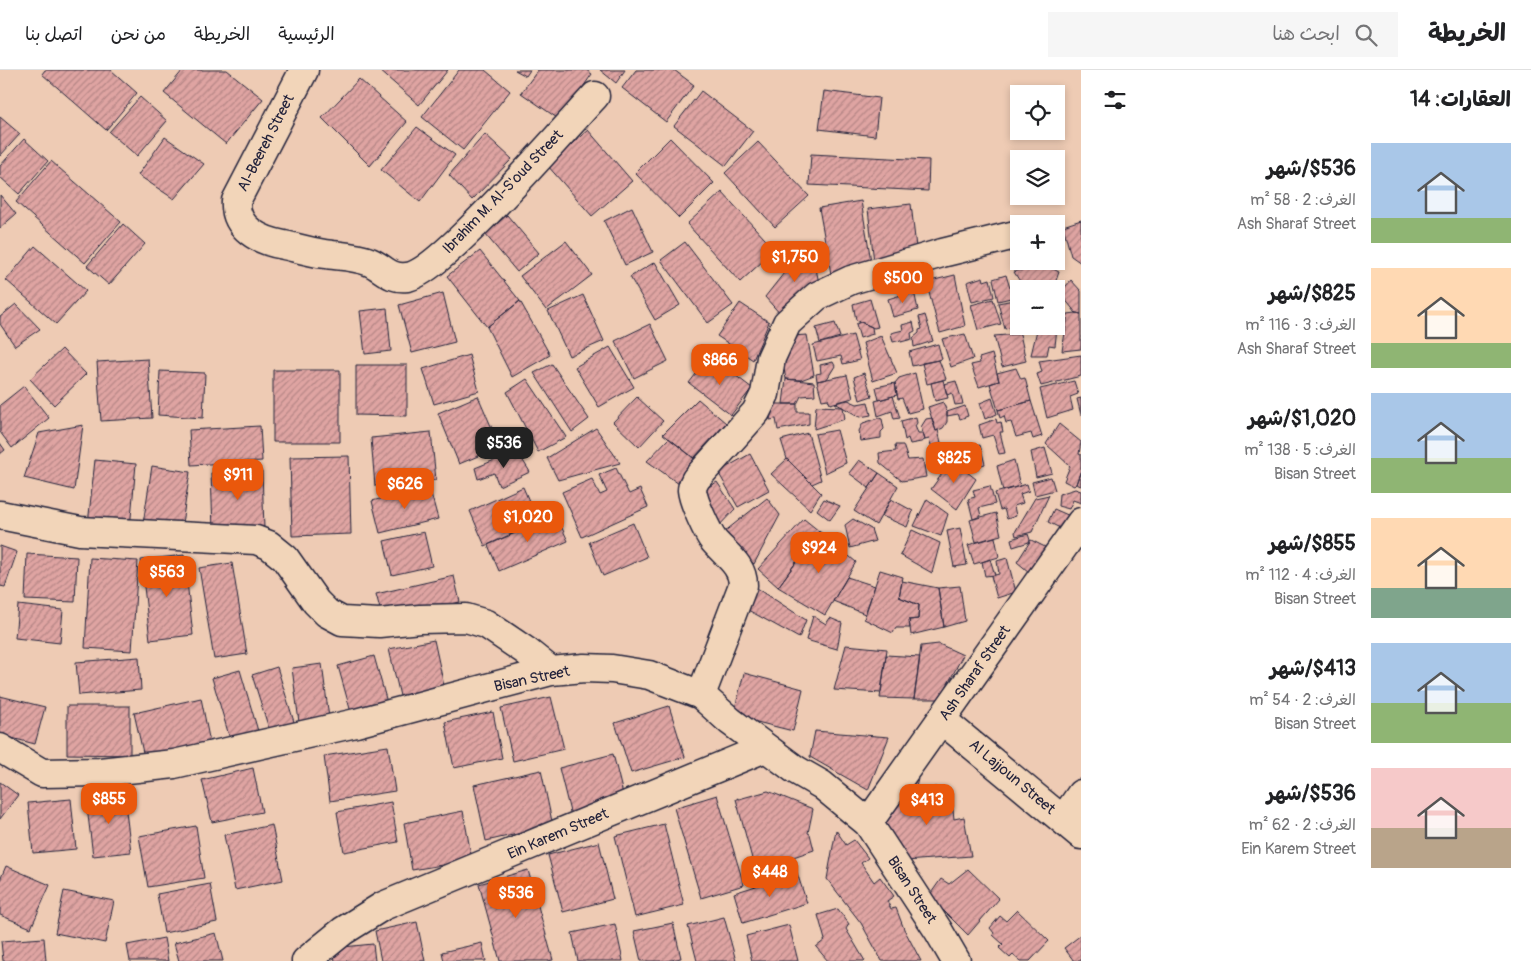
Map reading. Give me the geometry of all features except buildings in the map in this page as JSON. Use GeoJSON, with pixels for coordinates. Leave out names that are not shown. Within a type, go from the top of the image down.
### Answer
{"type":"FeatureCollection","features":[{"type":"Feature","properties":{"kind":"street","name":"Al-Beereh Street"},"geometry":{"type":"LineString","coordinates":[[260,238],[248,230],[239,219],[235,211],[236,201],[304,70]]}},
{"type":"Feature","properties":{"kind":"street","name":"Ibrahim M. Al-S'oud Street"},"geometry":{"type":"LineString","coordinates":[[260,238],[273,243],[321,254],[371,262],[384,272],[396,277],[409,277],[421,272],[442,256],[492,207],[595,96]]}},
{"type":"Feature","properties":{"kind":"street"},"geometry":{"type":"LineString","coordinates":[[701,696],[743,586],[743,578],[741,571],[712,539],[692,491],[693,484],[756,412],[765,394],[771,358],[787,323],[817,296],[851,280],[942,253],[1010,236]]}},
{"type":"Feature","properties":{"kind":"street"},"geometry":{"type":"LineString","coordinates":[[0,515],[80,531],[256,540],[269,545],[285,558],[316,602],[327,613],[342,621],[379,623],[420,619],[466,618],[486,624],[526,651],[550,671]]}},
{"type":"Feature","properties":{"kind":"street","name":"Ash Sharaf Street"},"geometry":{"type":"LineString","coordinates":[[868,823],[1081,522]]}},
{"type":"Feature","properties":{"kind":"street","name":"Bisan Street"},"geometry":{"type":"LineString","coordinates":[[0,748],[42,773],[100,772],[174,764],[356,723],[550,671],[584,668],[612,669],[650,675],[701,696],[766,748],[796,770],[822,785],[868,823],[956,961]]}},
{"type":"Feature","properties":{"kind":"street","name":"Al Lajjoun Street"},"geometry":{"type":"LineString","coordinates":[[942,720],[1072,827]]}},
{"type":"Feature","properties":{"kind":"street","name":"Ein Karem Street"},"geometry":{"type":"LineString","coordinates":[[306,961],[343,931],[383,906],[766,748]]}},
{"type":"Feature","properties":{"kind":"street"},"geometry":{"type":"LineString","coordinates":[[1072,827],[1081,794]]}}]}
